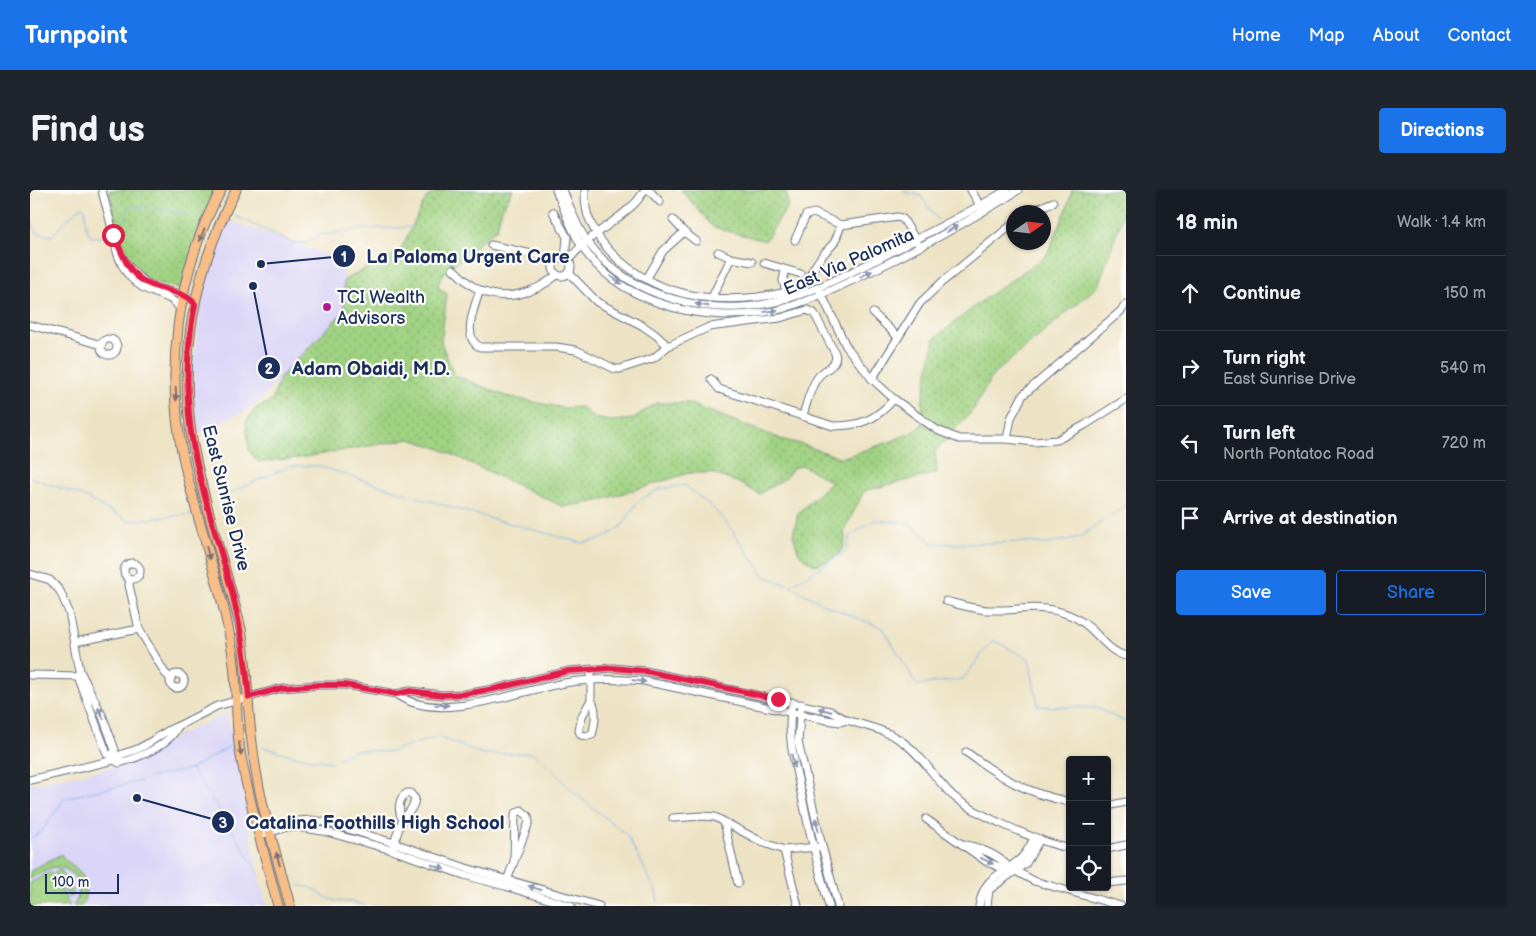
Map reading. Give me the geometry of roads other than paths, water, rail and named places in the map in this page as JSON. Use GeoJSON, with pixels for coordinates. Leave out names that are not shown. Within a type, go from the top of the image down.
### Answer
{"type":"FeatureCollection","features":[{"type":"Feature","properties":{"kind":"main road","name":"East Sunrise Drive"},"geometry":{"type":"LineString","coordinates":[[221,190],[200,239],[192,263],[181,310],[177,343],[176,378],[180,444],[224,608],[232,651],[240,750],[246,783],[278,906]]}},
{"type":"Feature","properties":{"kind":"main road","name":"East Sunrise Drive"},"geometry":{"type":"LineString","coordinates":[[236,190],[219,222],[204,265],[195,304],[191,322],[188,403],[192,442],[201,481],[241,629],[253,752],[258,781],[290,906]]}},
{"type":"Feature","properties":{"kind":"main road"},"geometry":{"type":"LineString","coordinates":[[180,444],[192,442]]}},
{"type":"Feature","properties":{"kind":"street"},"geometry":{"type":"LineString","coordinates":[[102,190],[117,255],[123,268],[135,282],[152,292],[173,299],[181,310]]}},
{"type":"Feature","properties":{"kind":"street","name":"East Via Palomita"},"geometry":{"type":"LineString","coordinates":[[556,190],[570,223],[584,244],[612,268],[653,292],[713,307],[743,307],[778,302],[820,291],[920,247],[982,208],[1006,190]]}},
{"type":"Feature","properties":{"kind":"street","name":"East Via Palomita"},"geometry":{"type":"LineString","coordinates":[[563,190],[584,244]]}},
{"type":"Feature","properties":{"kind":"street"},"geometry":{"type":"LineString","coordinates":[[585,190],[588,215],[596,233],[616,259],[637,274],[686,294],[741,299],[779,294],[798,288],[810,277],[822,255],[834,242],[841,225]]}},
{"type":"Feature","properties":{"kind":"street"},"geometry":{"type":"LineString","coordinates":[[557,275],[553,268],[554,263],[559,259],[566,260],[596,233],[633,205],[645,190]]}},
{"type":"Feature","properties":{"kind":"street"},"geometry":{"type":"LineString","coordinates":[[650,190],[660,202]]}},
{"type":"Feature","properties":{"kind":"street"},"geometry":{"type":"LineString","coordinates":[[971,190],[982,208]]}},
{"type":"Feature","properties":{"kind":"street","name":"East Via Palomita"},"geometry":{"type":"LineString","coordinates":[[820,291],[916,240],[1018,190]]}},
{"type":"Feature","properties":{"kind":"street"},"geometry":{"type":"LineString","coordinates":[[1046,205],[1053,202]]}},
{"type":"Feature","properties":{"kind":"street"},"geometry":{"type":"LineString","coordinates":[[453,269],[472,286],[480,290],[504,295],[516,295],[538,288],[557,275],[562,276],[568,273],[571,268],[566,260],[567,237],[553,212]]}},
{"type":"Feature","properties":{"kind":"street"},"geometry":{"type":"LineString","coordinates":[[795,240],[806,215],[809,213],[814,213],[841,225],[898,217],[903,219],[920,247]]}},
{"type":"Feature","properties":{"kind":"street"},"geometry":{"type":"LineString","coordinates":[[673,220],[696,241]]}},
{"type":"Feature","properties":{"kind":"street"},"geometry":{"type":"LineString","coordinates":[[872,379],[920,303],[941,283],[1006,230]]}},
{"type":"Feature","properties":{"kind":"street"},"geometry":{"type":"LineString","coordinates":[[648,278],[663,251],[684,232]]}},
{"type":"Feature","properties":{"kind":"street"},"geometry":{"type":"LineString","coordinates":[[113,235],[123,257],[137,277],[152,286],[184,294],[195,304]]}},
{"type":"Feature","properties":{"kind":"street"},"geometry":{"type":"LineString","coordinates":[[492,245],[545,257],[554,263]]}},
{"type":"Feature","properties":{"kind":"street"},"geometry":{"type":"LineString","coordinates":[[718,252],[731,258],[752,262]]}},
{"type":"Feature","properties":{"kind":"street"},"geometry":{"type":"LineString","coordinates":[[712,297],[731,258]]}},
{"type":"Feature","properties":{"kind":"street"},"geometry":{"type":"LineString","coordinates":[[764,263],[801,274]]}},
{"type":"Feature","properties":{"kind":"street"},"geometry":{"type":"LineString","coordinates":[[785,270],[783,281],[786,291]]}},
{"type":"Feature","properties":{"kind":"street"},"geometry":{"type":"LineString","coordinates":[[568,273],[597,302],[643,326],[668,346]]}},
{"type":"Feature","properties":{"kind":"street"},"geometry":{"type":"LineString","coordinates":[[480,290],[471,314],[471,340],[475,346],[556,346],[576,350],[615,369],[654,358],[668,346],[709,328],[780,318],[807,310],[813,311],[838,358],[822,372],[814,383],[803,415]]}},
{"type":"Feature","properties":{"kind":"street"},"geometry":{"type":"LineString","coordinates":[[820,291],[846,346],[872,379],[894,399],[937,430],[959,438],[1007,439],[1034,442],[1057,440],[1078,430],[1126,399]]}},
{"type":"Feature","properties":{"kind":"street"},"geometry":{"type":"LineString","coordinates":[[1007,439],[1011,418],[1023,395],[1122,311],[1126,304]]}},
{"type":"Feature","properties":{"kind":"street"},"geometry":{"type":"LineString","coordinates":[[873,313],[898,337]]}},
{"type":"Feature","properties":{"kind":"street"},"geometry":{"type":"LineString","coordinates":[[30,325],[102,345]]}},
{"type":"Feature","properties":{"kind":"street"},"geometry":{"type":"LineString","coordinates":[[711,380],[719,389],[832,426],[849,426],[872,418],[885,409],[894,399]]}},
{"type":"Feature","properties":{"kind":"street"},"geometry":{"type":"LineString","coordinates":[[30,574],[50,580],[60,591],[69,612],[81,674],[107,754],[119,763],[136,758],[175,733],[178,726]]}},
{"type":"Feature","properties":{"kind":"street"},"geometry":{"type":"LineString","coordinates":[[130,579],[129,585],[138,629],[165,673],[171,679]]}},
{"type":"Feature","properties":{"kind":"street"},"geometry":{"type":"LineString","coordinates":[[946,601],[989,610],[1039,608],[1061,612],[1076,617],[1103,642],[1126,656]]}},
{"type":"Feature","properties":{"kind":"street"},"geometry":{"type":"LineString","coordinates":[[75,642],[138,629]]}},
{"type":"Feature","properties":{"kind":"street"},"geometry":{"type":"LineString","coordinates":[[136,758],[140,751],[170,729],[217,706],[282,688],[345,685],[396,694],[410,691],[442,695],[464,694],[494,689],[568,671],[613,668],[645,671],[830,711],[840,714],[847,720],[878,729],[897,738],[916,752],[944,786],[964,804],[1038,838],[1066,848]]}},
{"type":"Feature","properties":{"kind":"street"},"geometry":{"type":"LineString","coordinates":[[591,669],[591,700],[582,716],[579,731],[581,735],[588,736],[592,734],[594,727],[594,703],[591,700]]}},
{"type":"Feature","properties":{"kind":"street"},"geometry":{"type":"LineString","coordinates":[[30,676],[81,674]]}},
{"type":"Feature","properties":{"kind":"street"},"geometry":{"type":"LineString","coordinates":[[396,694],[407,702],[442,706],[465,705],[496,700],[570,682],[613,678],[644,681],[840,722],[847,720]]}},
{"type":"Feature","properties":{"kind":"street"},"geometry":{"type":"LineString","coordinates":[[792,702],[789,743],[813,848],[829,906]]}},
{"type":"Feature","properties":{"kind":"street"},"geometry":{"type":"LineString","coordinates":[[801,704],[798,742],[838,906]]}},
{"type":"Feature","properties":{"kind":"street"},"geometry":{"type":"LineString","coordinates":[[30,780],[113,759],[117,755],[138,749],[154,740]]}},
{"type":"Feature","properties":{"kind":"street"},"geometry":{"type":"LineString","coordinates":[[966,752],[998,775],[1029,791],[1066,801]]}},
{"type":"Feature","properties":{"kind":"street"},"geometry":{"type":"LineString","coordinates":[[1111,805],[1126,802]]}},
{"type":"Feature","properties":{"kind":"street"},"geometry":{"type":"LineString","coordinates":[[507,882],[514,862],[529,818],[521,810],[515,814],[514,862]]}},
{"type":"Feature","properties":{"kind":"street"},"geometry":{"type":"LineString","coordinates":[[674,818],[716,817],[762,842],[784,850],[822,846]]}},
{"type":"Feature","properties":{"kind":"street"},"geometry":{"type":"LineString","coordinates":[[926,819],[987,862],[1002,868],[1012,868],[1034,881],[1122,906]]}},
{"type":"Feature","properties":{"kind":"street"},"geometry":{"type":"LineString","coordinates":[[393,847],[403,821]]}},
{"type":"Feature","properties":{"kind":"street"},"geometry":{"type":"LineString","coordinates":[[724,822],[738,884]]}},
{"type":"Feature","properties":{"kind":"street"},"geometry":{"type":"LineString","coordinates":[[260,835],[291,826],[323,831],[393,847],[464,875],[507,882],[599,906]]}},
{"type":"Feature","properties":{"kind":"street"},"geometry":{"type":"LineString","coordinates":[[979,906],[985,885],[1012,868],[1026,862],[1038,838]]}},
{"type":"Feature","properties":{"kind":"street"},"geometry":{"type":"LineString","coordinates":[[1111,848],[1126,845]]}},
{"type":"Feature","properties":{"kind":"street"},"geometry":{"type":"LineString","coordinates":[[784,850],[798,906]]}},
{"type":"Feature","properties":{"kind":"street"},"geometry":{"type":"LineString","coordinates":[[987,906],[990,890],[1012,868]]}},
{"type":"Feature","properties":{"kind":"street"},"geometry":{"type":"LineString","coordinates":[[507,882],[570,906]]}},
{"type":"Feature","properties":{"kind":"street"},"geometry":{"type":"LineString","coordinates":[[1111,883],[1126,882]]}},
{"type":"Feature","properties":{"kind":"street"},"geometry":{"type":"LineString","coordinates":[[1054,887],[1066,886]]}},
{"type":"Feature","properties":{"kind":"waterway"},"geometry":{"type":"LineString","coordinates":[[904,190],[905,192],[921,196],[938,220]]}},
{"type":"Feature","properties":{"kind":"waterway"},"geometry":{"type":"LineString","coordinates":[[30,218],[37,233],[52,236],[82,206],[85,209],[86,227],[91,237],[110,237]]}},
{"type":"Feature","properties":{"kind":"waterway"},"geometry":{"type":"LineString","coordinates":[[126,219],[128,208],[133,206],[148,208]]}},
{"type":"Feature","properties":{"kind":"waterway"},"geometry":{"type":"LineString","coordinates":[[153,209],[188,214]]}},
{"type":"Feature","properties":{"kind":"waterway"},"geometry":{"type":"LineString","coordinates":[[235,216],[293,243],[306,243],[320,235],[363,229],[413,227]]}},
{"type":"Feature","properties":{"kind":"waterway"},"geometry":{"type":"LineString","coordinates":[[117,236],[122,231],[121,225],[123,223]]}},
{"type":"Feature","properties":{"kind":"waterway"},"geometry":{"type":"LineString","coordinates":[[222,509],[223,496],[290,466],[318,466],[449,507],[582,543],[602,539],[622,526],[637,502],[659,489],[685,485],[713,508],[729,526],[764,576],[790,586],[846,551],[850,536],[875,520],[908,523],[933,543],[1024,542],[1047,544],[1080,537],[1126,505]]}},
{"type":"Feature","properties":{"kind":"waterway"},"geometry":{"type":"LineString","coordinates":[[30,477],[82,496],[129,521],[193,514]]}},
{"type":"Feature","properties":{"kind":"waterway"},"geometry":{"type":"LineString","coordinates":[[790,586],[827,606],[883,628],[917,685],[963,679],[993,640],[1029,659],[1038,706],[1096,708],[1126,722]]}},
{"type":"Feature","properties":{"kind":"waterway"},"geometry":{"type":"LineString","coordinates":[[263,747],[298,757],[331,762],[356,750],[389,752],[438,737],[483,754],[534,753],[573,792],[627,835],[656,891],[658,902]]}},
{"type":"Feature","properties":{"kind":"waterway"},"geometry":{"type":"LineString","coordinates":[[149,778],[191,769],[230,746]]}},
{"type":"Feature","properties":{"kind":"waterway"},"geometry":{"type":"LineString","coordinates":[[191,769],[220,810],[259,874]]}},
{"type":"Feature","properties":{"kind":"waterway"},"geometry":{"type":"LineString","coordinates":[[30,839],[42,831],[65,798],[141,781]]}},
{"type":"Feature","properties":{"kind":"waterway"},"geometry":{"type":"LineString","coordinates":[[300,886],[311,888],[328,899],[365,906]]}},
{"type":"Feature","properties":{"kind":"place","name":"La Paloma Urgent Care"},"geometry":{"type":"Point","coordinates":[261,264]}},
{"type":"Feature","properties":{"kind":"place","name":"Adam Obaidi, M.D."},"geometry":{"type":"Point","coordinates":[253,286]}},
{"type":"Feature","properties":{"kind":"place","name":"TCI Wealth Advisors"},"geometry":{"type":"Point","coordinates":[327,307]}},
{"type":"Feature","properties":{"kind":"place","name":"Catalina Foothills High School"},"geometry":{"type":"Point","coordinates":[137,798]}}]}
